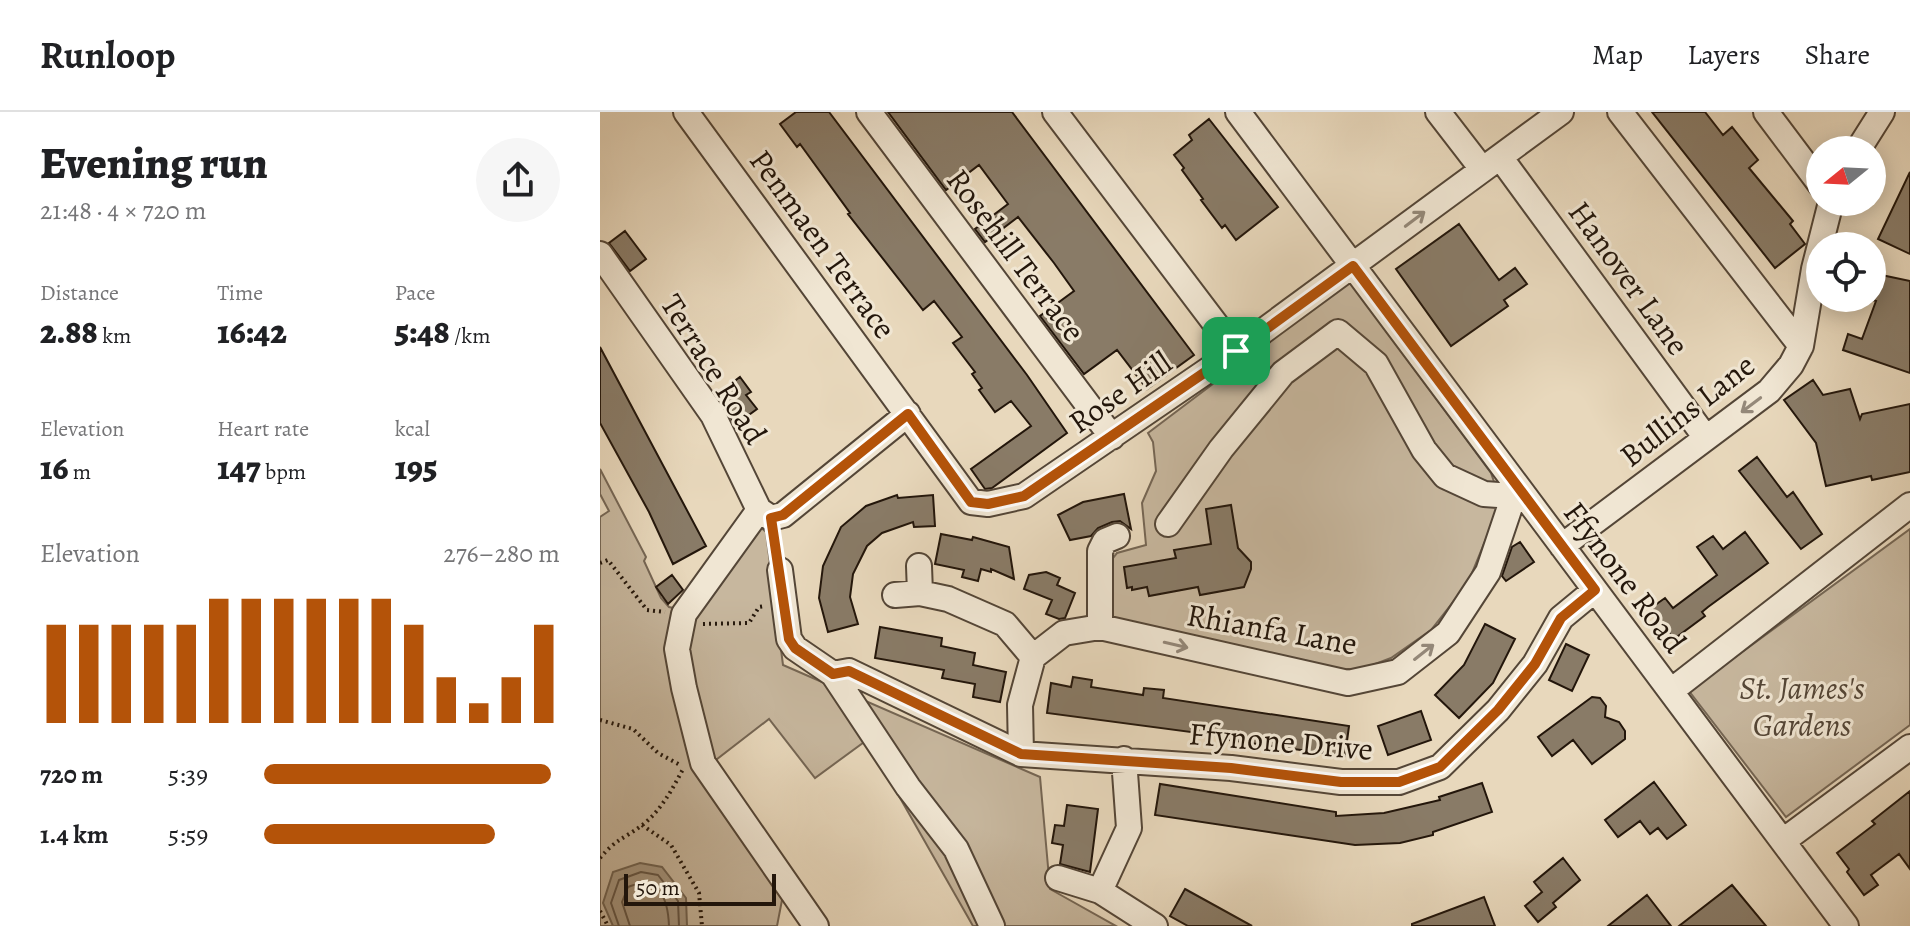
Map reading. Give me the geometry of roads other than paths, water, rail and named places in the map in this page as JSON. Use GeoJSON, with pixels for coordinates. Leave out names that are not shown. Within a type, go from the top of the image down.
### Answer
{"type":"FeatureCollection","features":[{"type":"Feature","properties":{"kind":"street","name":"Penmaen Terrace"},"geometry":{"type":"LineString","coordinates":[[686,112],[908,414]]}},
{"type":"Feature","properties":{"kind":"street","name":"Rosehill Terrace"},"geometry":{"type":"LineString","coordinates":[[869,112],[1112,437]]}},
{"type":"Feature","properties":{"kind":"street"},"geometry":{"type":"LineString","coordinates":[[1055,112],[1236,351]]}},
{"type":"Feature","properties":{"kind":"street","name":"Ffynone Road"},"geometry":{"type":"LineString","coordinates":[[1238,112],[1515,491],[1562,546],[1846,926]]}},
{"type":"Feature","properties":{"kind":"street","name":"Hanover Lane"},"geometry":{"type":"LineString","coordinates":[[1438,112],[1491,163],[1706,438]]}},
{"type":"Feature","properties":{"kind":"street","name":"Rose Hill"},"geometry":{"type":"LineString","coordinates":[[908,414],[971,502],[988,504],[1024,496],[1236,351],[1561,112]]}},
{"type":"Feature","properties":{"kind":"street"},"geometry":{"type":"LineString","coordinates":[[1620,112],[1801,346]]}},
{"type":"Feature","properties":{"kind":"street"},"geometry":{"type":"LineString","coordinates":[[1766,112],[1806,165]]}},
{"type":"Feature","properties":{"kind":"street"},"geometry":{"type":"LineString","coordinates":[[1867,136],[1882,112]]}},
{"type":"Feature","properties":{"kind":"street","name":"Bullins Lane"},"geometry":{"type":"LineString","coordinates":[[1562,546],[1769,391],[1791,365],[1801,346],[1814,269],[1827,216]]}},
{"type":"Feature","properties":{"kind":"street","name":"Terrace Road"},"geometry":{"type":"LineString","coordinates":[[600,254],[713,415],[765,514]]}},
{"type":"Feature","properties":{"kind":"street"},"geometry":{"type":"LineString","coordinates":[[1168,524],[1221,449],[1283,373],[1338,332],[1376,364],[1424,450],[1445,476],[1484,494],[1515,491]]}},
{"type":"Feature","properties":{"kind":"street"},"geometry":{"type":"LineString","coordinates":[[816,926],[694,765],[677,649],[684,614],[765,514],[783,515],[908,414]]}},
{"type":"Feature","properties":{"kind":"street","name":"Rhianfa Lane"},"geometry":{"type":"LineString","coordinates":[[1100,627],[1348,683],[1398,672],[1448,633],[1488,572],[1515,491]]}},
{"type":"Feature","properties":{"kind":"street"},"geometry":{"type":"LineString","coordinates":[[1671,691],[1910,505]]}},
{"type":"Feature","properties":{"kind":"street"},"geometry":{"type":"LineString","coordinates":[[833,674],[849,671],[1021,754],[1020,705],[1033,657],[1064,633],[1100,627],[1100,551],[1105,541],[1117,536]]}},
{"type":"Feature","properties":{"kind":"street"},"geometry":{"type":"LineString","coordinates":[[919,566],[920,593]]}},
{"type":"Feature","properties":{"kind":"street"},"geometry":{"type":"LineString","coordinates":[[780,570],[789,639],[795,648],[833,674],[908,787],[956,849],[992,926]]}},
{"type":"Feature","properties":{"kind":"street","name":"Ffynone Drive"},"geometry":{"type":"LineString","coordinates":[[1021,754],[1231,768],[1341,782],[1399,782],[1440,767],[1498,710],[1535,664],[1561,618],[1595,590]]}},
{"type":"Feature","properties":{"kind":"street"},"geometry":{"type":"LineString","coordinates":[[895,595],[920,593],[948,599],[1005,624],[1033,657]]}},
{"type":"Feature","properties":{"kind":"street"},"geometry":{"type":"LineString","coordinates":[[1783,841],[1910,747]]}},
{"type":"Feature","properties":{"kind":"street"},"geometry":{"type":"LineString","coordinates":[[1100,891],[1129,828],[1124,759]]}},
{"type":"Feature","properties":{"kind":"street"},"geometry":{"type":"LineString","coordinates":[[1058,878],[1100,891],[1155,926]]}},
{"type":"Feature","properties":{"kind":"water"},"geometry":{"type":"Polygon","coordinates":[[[640,863],[662,867],[686,898],[687,926],[613,926],[603,903],[613,872],[640,863]]]}},
{"type":"Feature","properties":{"kind":"park label","name":"St. James's Gardens"},"geometry":{"type":"Point","coordinates":[1802,706]}}]}
